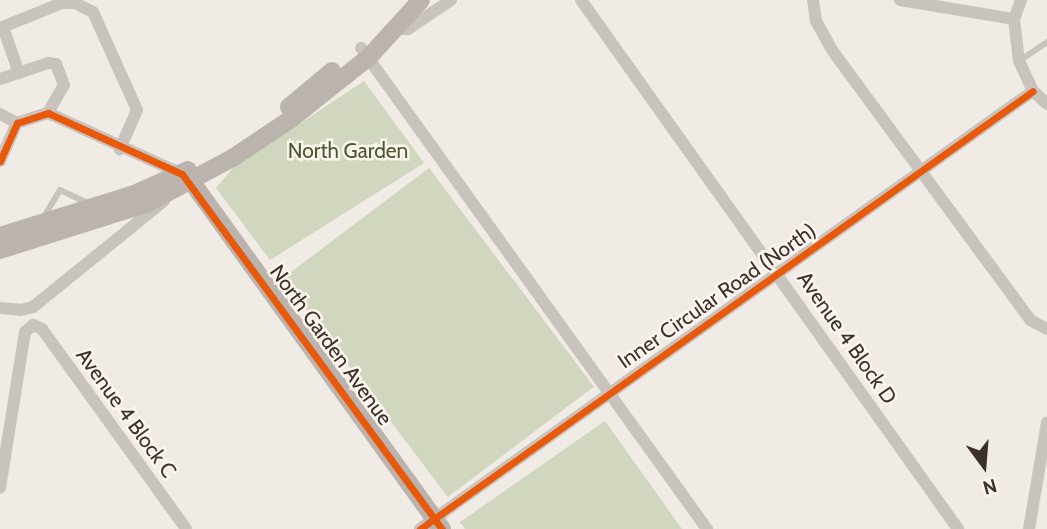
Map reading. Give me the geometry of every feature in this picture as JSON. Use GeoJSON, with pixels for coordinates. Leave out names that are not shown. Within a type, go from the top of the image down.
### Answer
{"type":"FeatureCollection","features":[{"type":"Feature","properties":{"kind":"main road"},"geometry":{"type":"LineString","coordinates":[[365,52],[405,0]]}},
{"type":"Feature","properties":{"kind":"main road"},"geometry":{"type":"LineString","coordinates":[[0,250],[117,215],[282,126],[395,29],[421,0]]}},
{"type":"Feature","properties":{"kind":"main road"},"geometry":{"type":"LineString","coordinates":[[0,236],[186,178]]}},
{"type":"Feature","properties":{"kind":"main road","name":"North Garden Avenue"},"geometry":{"type":"LineString","coordinates":[[186,178],[432,526]]}},
{"type":"Feature","properties":{"kind":"street"},"geometry":{"type":"LineString","coordinates":[[395,29],[408,29],[451,0]]}},
{"type":"Feature","properties":{"kind":"street","name":"Avenue 4 Block D"},"geometry":{"type":"LineString","coordinates":[[581,0],[958,529]]}},
{"type":"Feature","properties":{"kind":"street"},"geometry":{"type":"LineString","coordinates":[[813,0],[817,21],[832,50],[1030,320],[1047,329]]}},
{"type":"Feature","properties":{"kind":"street"},"geometry":{"type":"LineString","coordinates":[[900,0],[1014,19]]}},
{"type":"Feature","properties":{"kind":"street"},"geometry":{"type":"LineString","coordinates":[[1021,0],[1014,19],[1019,61],[1033,91],[1047,104]]}},
{"type":"Feature","properties":{"kind":"street"},"geometry":{"type":"LineString","coordinates":[[19,72],[2,27],[62,3],[75,3],[93,12],[137,110],[120,149]]}},
{"type":"Feature","properties":{"kind":"street"},"geometry":{"type":"LineString","coordinates":[[365,52],[707,529]]}},
{"type":"Feature","properties":{"kind":"street"},"geometry":{"type":"LineString","coordinates":[[0,79],[48,63],[60,68],[64,85],[48,113],[17,123],[0,114]]}},
{"type":"Feature","properties":{"kind":"street","name":"Inner Circular Road (North)"},"geometry":{"type":"LineString","coordinates":[[432,526],[609,393],[1033,91]]}},
{"type":"Feature","properties":{"kind":"street"},"geometry":{"type":"LineString","coordinates":[[0,307],[27,310],[186,178],[48,113]]}},
{"type":"Feature","properties":{"kind":"street"},"geometry":{"type":"LineString","coordinates":[[0,161],[17,123]]}},
{"type":"Feature","properties":{"kind":"street"},"geometry":{"type":"LineString","coordinates":[[0,488],[25,332],[33,325],[27,310]]}},
{"type":"Feature","properties":{"kind":"street","name":"Avenue 4 Block C"},"geometry":{"type":"LineString","coordinates":[[33,325],[42,329],[186,529]]}},
{"type":"Feature","properties":{"kind":"street"},"geometry":{"type":"LineString","coordinates":[[1029,529],[1047,423]]}},
{"type":"Feature","properties":{"kind":"lane"},"geometry":{"type":"LineString","coordinates":[[1019,61],[1047,42]]}},
{"type":"Feature","properties":{"kind":"lane"},"geometry":{"type":"LineString","coordinates":[[1033,91],[1047,88]]}},
{"type":"Feature","properties":{"kind":"lane"},"geometry":{"type":"LineString","coordinates":[[56,180],[60,190],[95,208]]}},
{"type":"Feature","properties":{"kind":"lane"},"geometry":{"type":"LineString","coordinates":[[39,225],[60,190]]}},
{"type":"Feature","properties":{"kind":"green space","name":"North Garden"},"geometry":{"type":"Polygon","coordinates":[[[364,81],[424,163],[270,260],[216,188],[233,168],[364,81]]]}},
{"type":"Feature","properties":{"kind":"green space"},"geometry":{"type":"Polygon","coordinates":[[[429,168],[594,387],[448,497],[283,278],[429,168]]]}},
{"type":"Feature","properties":{"kind":"green space"},"geometry":{"type":"Polygon","coordinates":[[[605,421],[682,529],[465,529],[460,522],[605,421]]]}},
{"type":"Feature","properties":{"kind":"cycle path"},"geometry":{"type":"LineString","coordinates":[[420,529],[1033,91]]}},
{"type":"Feature","properties":{"kind":"cycle path"},"geometry":{"type":"LineString","coordinates":[[0,161],[17,123],[48,113],[182,174],[442,529]]}}]}
